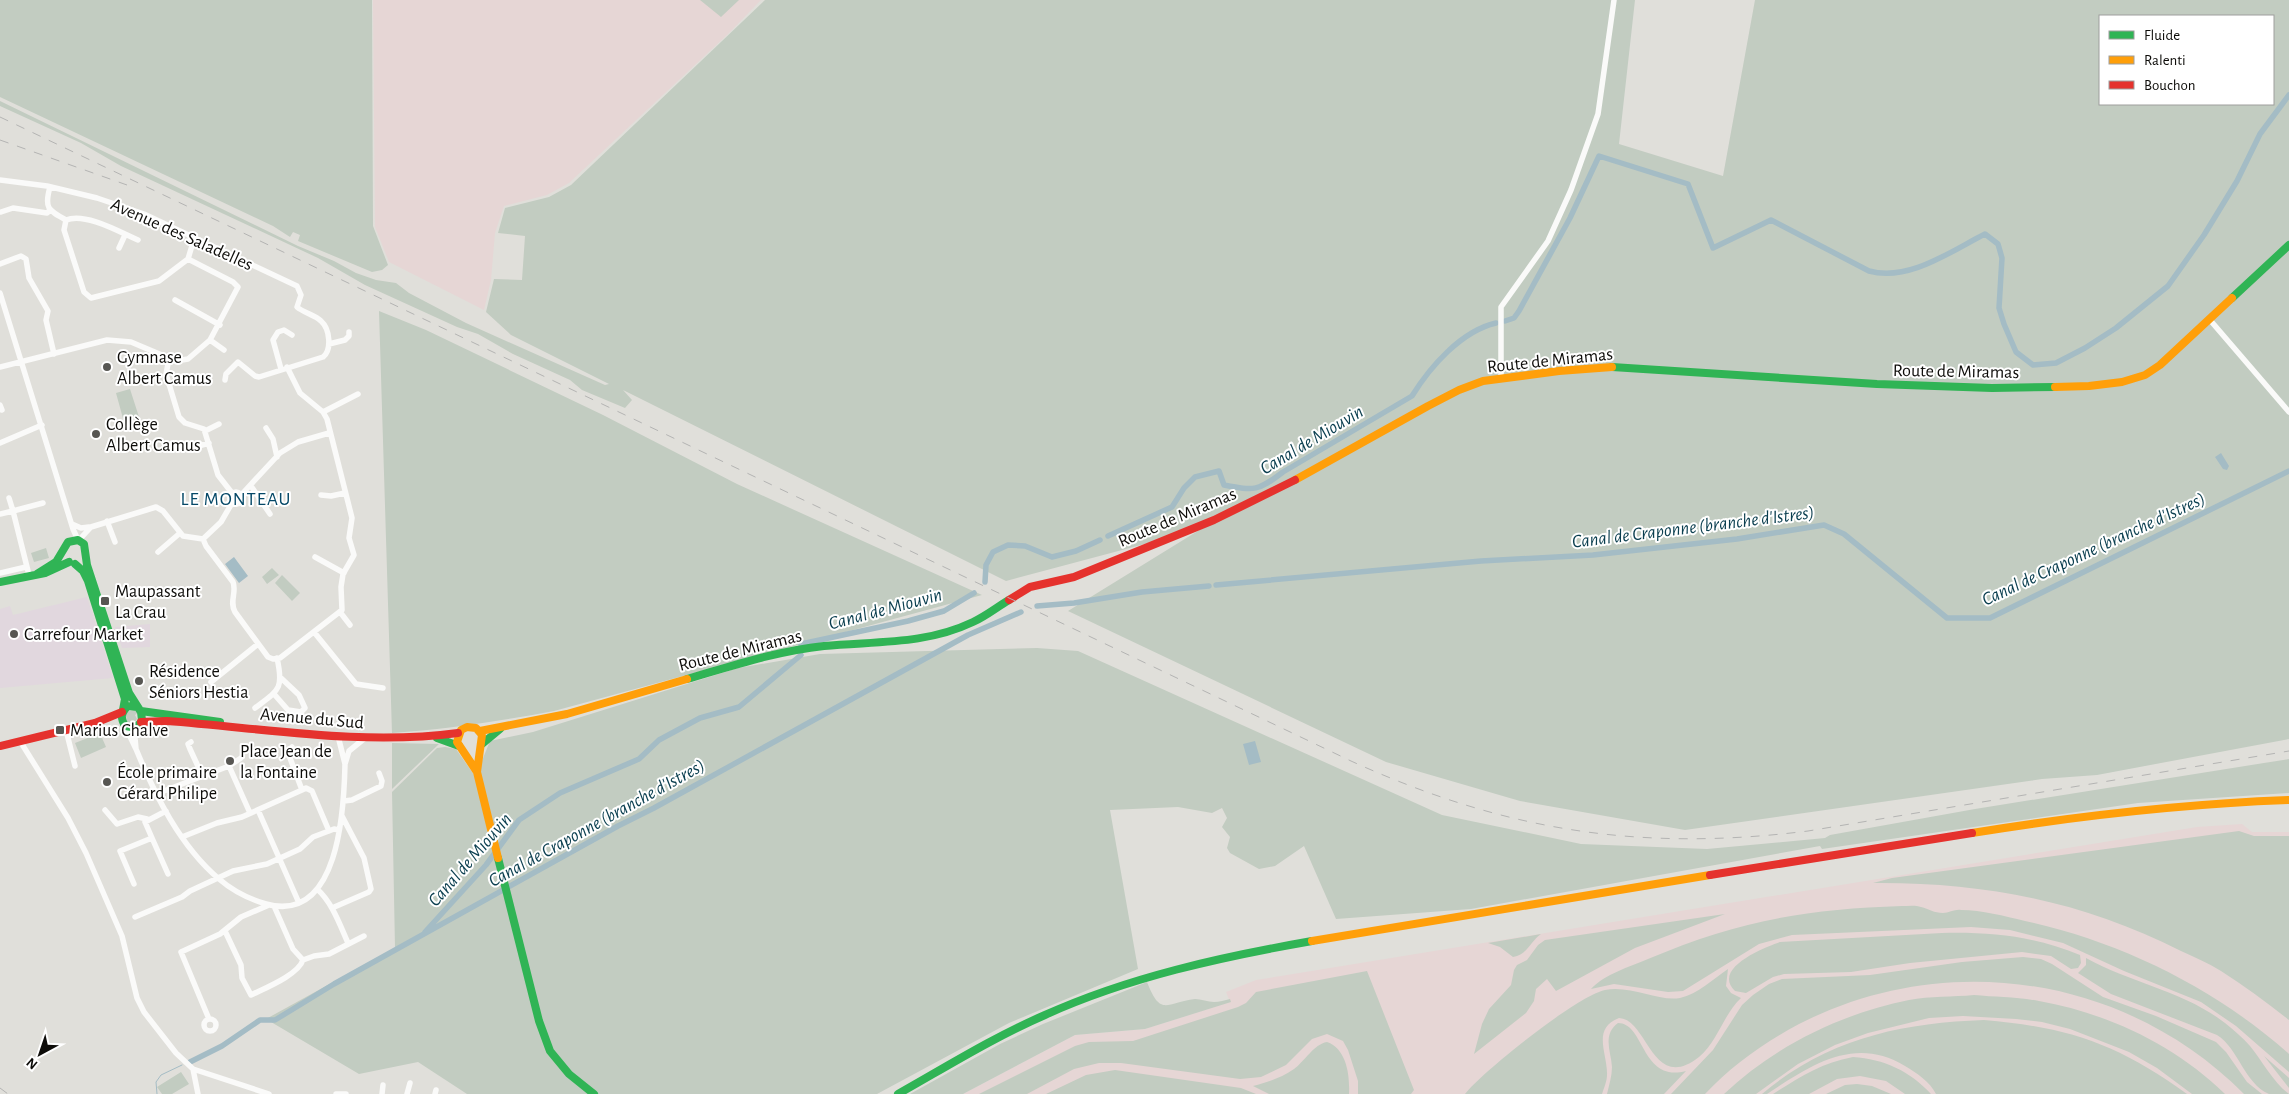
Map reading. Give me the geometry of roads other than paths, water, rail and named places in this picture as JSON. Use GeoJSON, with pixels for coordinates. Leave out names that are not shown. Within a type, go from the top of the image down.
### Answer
{"type":"FeatureCollection","features":[{"type":"Feature","properties":{"kind":"main road","name":"Route de Miramas"},"geometry":{"type":"LineString","coordinates":[[480,731],[567,714],[765,656],[823,646],[909,641],[945,633],[974,622],[1030,587],[1074,577],[1168,537],[1214,520],[1282,487],[1459,390],[1482,381],[1586,368],[1614,367],[1932,387],[2089,386],[2122,382],[2145,375],[2171,356],[2289,245]]}},
{"type":"Feature","properties":{"kind":"main road"},"geometry":{"type":"LineString","coordinates":[[0,582],[56,562],[68,542],[81,542],[127,686],[143,717],[140,724],[133,728],[125,725],[95,723]]}},
{"type":"Feature","properties":{"kind":"main road"},"geometry":{"type":"LineString","coordinates":[[63,551],[64,557],[83,571],[88,581],[125,699],[121,719],[125,725]]}},
{"type":"Feature","properties":{"kind":"main road"},"geometry":{"type":"LineString","coordinates":[[31,572],[52,571],[72,563],[81,563],[87,556]]}},
{"type":"Feature","properties":{"kind":"main road"},"geometry":{"type":"LineString","coordinates":[[0,746],[95,723],[131,706],[139,709]]}},
{"type":"Feature","properties":{"kind":"main road","name":"Avenue du Sud"},"geometry":{"type":"LineString","coordinates":[[139,709],[196,717],[234,725]]}},
{"type":"Feature","properties":{"kind":"main road","name":"Avenue du Sud"},"geometry":{"type":"LineString","coordinates":[[140,724],[234,725],[365,738],[435,738]]}},
{"type":"Feature","properties":{"kind":"main road"},"geometry":{"type":"LineString","coordinates":[[435,738],[458,733],[469,726],[480,731],[483,739],[477,772]]}},
{"type":"Feature","properties":{"kind":"main road","name":"Route de Miramas"},"geometry":{"type":"LineString","coordinates":[[481,746],[502,728]]}},
{"type":"Feature","properties":{"kind":"main road"},"geometry":{"type":"LineString","coordinates":[[458,733],[462,749],[477,772],[539,1021],[550,1051],[568,1074],[594,1094]]}},
{"type":"Feature","properties":{"kind":"main road"},"geometry":{"type":"LineString","coordinates":[[435,738],[473,752],[481,746]]}},
{"type":"Feature","properties":{"kind":"main road"},"geometry":{"type":"LineString","coordinates":[[898,1094],[997,1038],[1046,1014],[1134,981],[1232,955],[1394,926],[2072,818],[2211,803],[2289,800]]}},
{"type":"Feature","properties":{"kind":"street"},"geometry":{"type":"LineString","coordinates":[[1501,378],[1500,307],[1548,241],[1574,181],[1598,114],[1614,0]]}},
{"type":"Feature","properties":{"kind":"street","name":"Avenue des Saladelles"},"geometry":{"type":"LineString","coordinates":[[0,180],[50,187],[97,198],[144,214],[194,239],[295,284],[300,288],[301,295],[297,307],[321,321],[329,344]]}},
{"type":"Feature","properties":{"kind":"street"},"geometry":{"type":"LineString","coordinates":[[50,187],[47,205],[50,210],[66,220]]}},
{"type":"Feature","properties":{"kind":"street"},"geometry":{"type":"LineString","coordinates":[[1,212],[13,208],[47,213],[50,210]]}},
{"type":"Feature","properties":{"kind":"street"},"geometry":{"type":"LineString","coordinates":[[66,220],[80,218],[138,240]]}},
{"type":"Feature","properties":{"kind":"street"},"geometry":{"type":"LineString","coordinates":[[66,220],[64,230],[84,292],[92,298],[159,281],[188,259],[194,239]]}},
{"type":"Feature","properties":{"kind":"street"},"geometry":{"type":"LineString","coordinates":[[119,248],[125,234]]}},
{"type":"Feature","properties":{"kind":"street"},"geometry":{"type":"LineString","coordinates":[[0,264],[20,256],[26,259],[29,278],[48,311],[46,320],[54,354]]}},
{"type":"Feature","properties":{"kind":"street"},"geometry":{"type":"LineString","coordinates":[[0,367],[106,340],[121,341],[145,347],[169,359],[188,359],[210,340],[220,325],[238,287],[233,282],[188,259]]}},
{"type":"Feature","properties":{"kind":"street"},"geometry":{"type":"LineString","coordinates":[[0,296],[42,425],[72,526],[81,542]]}},
{"type":"Feature","properties":{"kind":"street"},"geometry":{"type":"LineString","coordinates":[[176,300],[220,325]]}},
{"type":"Feature","properties":{"kind":"street"},"geometry":{"type":"LineString","coordinates":[[2210,320],[2289,412]]}},
{"type":"Feature","properties":{"kind":"street"},"geometry":{"type":"LineString","coordinates":[[203,538],[206,546],[232,580],[235,587],[232,607],[268,657],[277,658],[340,612],[343,605],[340,587],[344,573],[354,555],[350,538],[352,518],[323,412],[300,392],[284,368],[273,340],[278,332],[284,330],[292,335]]}},
{"type":"Feature","properties":{"kind":"street"},"geometry":{"type":"LineString","coordinates":[[225,380],[226,374],[238,362],[257,377],[323,357],[329,350],[329,344],[345,340],[349,336],[349,332]]}},
{"type":"Feature","properties":{"kind":"street"},"geometry":{"type":"LineString","coordinates":[[210,340],[224,350]]}},
{"type":"Feature","properties":{"kind":"street"},"geometry":{"type":"LineString","coordinates":[[169,359],[166,374],[179,417],[185,424],[201,427],[205,431],[218,476],[232,493]]}},
{"type":"Feature","properties":{"kind":"street"},"geometry":{"type":"LineString","coordinates":[[323,412],[358,394]]}},
{"type":"Feature","properties":{"kind":"street"},"geometry":{"type":"LineString","coordinates":[[205,431],[219,424]]}},
{"type":"Feature","properties":{"kind":"street"},"geometry":{"type":"LineString","coordinates":[[0,443],[42,425]]}},
{"type":"Feature","properties":{"kind":"street"},"geometry":{"type":"LineString","coordinates":[[266,428],[273,439],[277,456]]}},
{"type":"Feature","properties":{"kind":"street"},"geometry":{"type":"LineString","coordinates":[[232,503],[240,502],[242,494],[277,456],[298,442],[329,433]]}},
{"type":"Feature","properties":{"kind":"street"},"geometry":{"type":"LineString","coordinates":[[188,449],[209,443]]}},
{"type":"Feature","properties":{"kind":"street"},"geometry":{"type":"LineString","coordinates":[[251,486],[270,514]]}},
{"type":"Feature","properties":{"kind":"street"},"geometry":{"type":"LineString","coordinates":[[232,493],[238,491],[242,494]]}},
{"type":"Feature","properties":{"kind":"street"},"geometry":{"type":"LineString","coordinates":[[72,526],[81,528],[91,527],[156,507],[163,511],[180,533],[186,536],[203,538],[221,522],[232,503],[230,498],[232,493]]}},
{"type":"Feature","properties":{"kind":"street"},"geometry":{"type":"LineString","coordinates":[[321,495],[331,496],[345,493]]}},
{"type":"Feature","properties":{"kind":"street"},"geometry":{"type":"LineString","coordinates":[[0,573],[31,572],[9,498]]}},
{"type":"Feature","properties":{"kind":"street"},"geometry":{"type":"LineString","coordinates":[[0,514],[43,503]]}},
{"type":"Feature","properties":{"kind":"street"},"geometry":{"type":"LineString","coordinates":[[107,521],[115,542]]}},
{"type":"Feature","properties":{"kind":"street"},"geometry":{"type":"LineString","coordinates":[[68,542],[72,526]]}},
{"type":"Feature","properties":{"kind":"street"},"geometry":{"type":"LineString","coordinates":[[81,542],[91,527]]}},
{"type":"Feature","properties":{"kind":"street"},"geometry":{"type":"LineString","coordinates":[[158,552],[180,533]]}},
{"type":"Feature","properties":{"kind":"street"},"geometry":{"type":"LineString","coordinates":[[315,556],[344,573]]}},
{"type":"Feature","properties":{"kind":"street"},"geometry":{"type":"LineString","coordinates":[[340,612],[350,625]]}},
{"type":"Feature","properties":{"kind":"street"},"geometry":{"type":"LineString","coordinates":[[314,632],[356,684],[382,688]]}},
{"type":"Feature","properties":{"kind":"street"},"geometry":{"type":"LineString","coordinates":[[211,682],[258,644]]}},
{"type":"Feature","properties":{"kind":"street"},"geometry":{"type":"LineString","coordinates":[[255,708],[274,694],[281,678],[277,658]]}},
{"type":"Feature","properties":{"kind":"street"},"geometry":{"type":"LineString","coordinates":[[274,694],[288,710],[301,712],[305,708],[299,695],[281,678]]}},
{"type":"Feature","properties":{"kind":"street"},"geometry":{"type":"LineString","coordinates":[[136,749],[135,738],[140,724]]}},
{"type":"Feature","properties":{"kind":"street"},"geometry":{"type":"LineString","coordinates":[[125,725],[156,794],[166,811],[182,837],[218,878],[242,895],[271,905],[290,906],[299,903],[317,889],[332,861],[344,801],[345,764],[349,751],[347,736]]}},
{"type":"Feature","properties":{"kind":"street"},"geometry":{"type":"LineString","coordinates":[[66,730],[75,766]]}},
{"type":"Feature","properties":{"kind":"street"},"geometry":{"type":"LineString","coordinates":[[338,736],[345,764]]}},
{"type":"Feature","properties":{"kind":"street"},"geometry":{"type":"LineString","coordinates":[[349,751],[365,738]]}},
{"type":"Feature","properties":{"kind":"street"},"geometry":{"type":"LineString","coordinates":[[20,741],[68,818],[86,853],[122,936],[137,998],[144,1012],[176,1053],[193,1068],[269,1094]]}},
{"type":"Feature","properties":{"kind":"street"},"geometry":{"type":"LineString","coordinates":[[191,742],[188,744],[202,775]]}},
{"type":"Feature","properties":{"kind":"street"},"geometry":{"type":"LineString","coordinates":[[292,747],[289,750],[290,758],[302,790]]}},
{"type":"Feature","properties":{"kind":"street"},"geometry":{"type":"LineString","coordinates":[[156,794],[229,766],[241,758]]}},
{"type":"Feature","properties":{"kind":"street"},"geometry":{"type":"LineString","coordinates":[[229,766],[250,813]]}},
{"type":"Feature","properties":{"kind":"street"},"geometry":{"type":"LineString","coordinates":[[344,801],[352,800],[381,786],[382,781],[379,773]]}},
{"type":"Feature","properties":{"kind":"street"},"geometry":{"type":"LineString","coordinates":[[182,837],[258,810],[306,788],[312,791],[329,831]]}},
{"type":"Feature","properties":{"kind":"street"},"geometry":{"type":"LineString","coordinates":[[105,810],[117,824],[138,817],[147,819],[166,811]]}},
{"type":"Feature","properties":{"kind":"street"},"geometry":{"type":"LineString","coordinates":[[258,810],[299,903]]}},
{"type":"Feature","properties":{"kind":"street"},"geometry":{"type":"LineString","coordinates":[[332,908],[369,892],[371,889],[364,858],[342,816]]}},
{"type":"Feature","properties":{"kind":"street"},"geometry":{"type":"LineString","coordinates":[[147,819],[145,822],[168,874]]}},
{"type":"Feature","properties":{"kind":"street"},"geometry":{"type":"LineString","coordinates":[[135,918],[240,868],[258,867],[300,849],[313,837],[329,831],[339,830]]}},
{"type":"Feature","properties":{"kind":"street"},"geometry":{"type":"LineString","coordinates":[[134,884],[120,851],[152,838]]}},
{"type":"Feature","properties":{"kind":"street"},"geometry":{"type":"LineString","coordinates":[[317,889],[324,895],[332,908],[348,943]]}},
{"type":"Feature","properties":{"kind":"street"},"geometry":{"type":"LineString","coordinates":[[209,1018],[181,952],[225,931],[241,917],[271,905]]}},
{"type":"Feature","properties":{"kind":"street"},"geometry":{"type":"LineString","coordinates":[[271,905],[293,949],[303,960]]}},
{"type":"Feature","properties":{"kind":"street"},"geometry":{"type":"LineString","coordinates":[[225,931],[241,965],[242,978],[251,995],[275,984],[299,969],[303,960],[329,954],[364,936]]}},
{"type":"Feature","properties":{"kind":"street"},"geometry":{"type":"LineString","coordinates":[[193,1068],[198,1094]]}},
{"type":"Feature","properties":{"kind":"street"},"geometry":{"type":"LineString","coordinates":[[407,1094],[410,1083]]}},
{"type":"Feature","properties":{"kind":"street"},"geometry":{"type":"LineString","coordinates":[[382,1094],[383,1085]]}},
{"type":"Feature","properties":{"kind":"street"},"geometry":{"type":"LineString","coordinates":[[336,1094],[346,1094]]}},
{"type":"Feature","properties":{"kind":"water"},"geometry":{"type":"Polygon","coordinates":[[[2221,453],[2229,466],[2227,470],[2223,469],[2215,457],[2221,453]]]}},
{"type":"Feature","properties":{"kind":"water"},"geometry":{"type":"Polygon","coordinates":[[[234,557],[248,576],[239,583],[225,564],[234,557]]]}},
{"type":"Feature","properties":{"kind":"water"},"geometry":{"type":"Polygon","coordinates":[[[1255,741],[1261,762],[1249,765],[1243,744],[1255,741]]]}},
{"type":"Feature","properties":{"kind":"waterway"},"geometry":{"type":"LineString","coordinates":[[1505,321],[1514,318],[1519,311],[1570,218],[1599,156],[1688,184],[1713,248],[1771,220],[1869,271],[1884,273],[1914,269],[1944,256],[1985,234],[1998,244],[2002,258],[1999,308],[2016,352],[2033,365],[2056,363],[2085,348],[2116,328],[2168,286],[2204,235],[2237,181],[2260,134],[2289,95]]}},
{"type":"Feature","properties":{"kind":"waterway","name":"Canal de Miouvin"},"geometry":{"type":"LineString","coordinates":[[1108,536],[1172,507],[1184,488],[1195,477],[1219,471],[1224,485],[1250,489],[1268,483],[1283,472],[1412,396],[1437,362],[1459,342],[1483,327],[1496,323]]}},
{"type":"Feature","properties":{"kind":"waterway","name":"Canal de Craponne (branche d'Istres)"},"geometry":{"type":"LineString","coordinates":[[1216,585],[1481,561],[1593,555],[1737,539],[1824,525],[1844,534],[1947,618],[1990,618],[2289,471]]}},
{"type":"Feature","properties":{"kind":"waterway","name":"Canal de Miouvin"},"geometry":{"type":"LineString","coordinates":[[985,582],[986,565],[993,552],[1008,545],[1025,546],[1052,557],[1076,551],[1100,540]]}},
{"type":"Feature","properties":{"kind":"waterway","name":"Canal de Craponne (branche d'Istres)"},"geometry":{"type":"LineString","coordinates":[[1037,606],[1074,603],[1142,592],[1209,586]]}},
{"type":"Feature","properties":{"kind":"waterway","name":"Canal de Miouvin"},"geometry":{"type":"LineString","coordinates":[[801,645],[944,611],[974,593]]}},
{"type":"Feature","properties":{"kind":"waterway","name":"Canal de Craponne (branche d'Istres)"},"geometry":{"type":"LineString","coordinates":[[190,1062],[222,1046],[260,1020],[275,1020],[334,984],[618,826],[968,635],[1021,612]]}},
{"type":"Feature","properties":{"kind":"waterway","name":"Canal de Miouvin"},"geometry":{"type":"LineString","coordinates":[[425,932],[486,865],[519,820],[560,793],[639,759],[659,740],[700,718],[739,707],[801,655]]}},
{"type":"Feature","properties":{"kind":"waterway","name":"Canal de Craponne (branche d'Istres)"},"geometry":{"type":"LineString","coordinates":[[157,1094],[156,1082],[161,1075],[182,1065]]}},
{"type":"Feature","properties":{"kind":"railway"},"geometry":{"type":"LineString","coordinates":[[0,117],[1351,761],[1408,785],[1464,804],[1519,819],[1574,830],[1630,837],[1687,839],[1746,837],[1808,831],[2289,751]]}},
{"type":"Feature","properties":{"kind":"railway"},"geometry":{"type":"LineString","coordinates":[[0,140],[127,185]]}},
{"type":"Feature","properties":{"kind":"railway"},"geometry":{"type":"LineString","coordinates":[[0,1088],[8,1094]]}},
{"type":"Feature","properties":{"kind":"place","name":"Gymnase Albert Camus"},"geometry":{"type":"Point","coordinates":[107,367]}},
{"type":"Feature","properties":{"kind":"place","name":"Collège Albert Camus"},"geometry":{"type":"Point","coordinates":[96,434]}},
{"type":"Feature","properties":{"kind":"place","name":"Maupassant La Crau"},"geometry":{"type":"Point","coordinates":[105,601]}},
{"type":"Feature","properties":{"kind":"place","name":"Carrefour Market"},"geometry":{"type":"Point","coordinates":[14,634]}},
{"type":"Feature","properties":{"kind":"place","name":"Résidence Séniors Hestia"},"geometry":{"type":"Point","coordinates":[139,681]}},
{"type":"Feature","properties":{"kind":"place","name":"Marius Chalve"},"geometry":{"type":"Point","coordinates":[60,730]}},
{"type":"Feature","properties":{"kind":"place","name":"Place Jean de la Fontaine"},"geometry":{"type":"Point","coordinates":[230,761]}},
{"type":"Feature","properties":{"kind":"place","name":"École primaire Gérard Philipe"},"geometry":{"type":"Point","coordinates":[107,782]}},
{"type":"Feature","properties":{"kind":"district","name":"LE MONTEAU"},"geometry":{"type":"Point","coordinates":[236,498]}}]}
